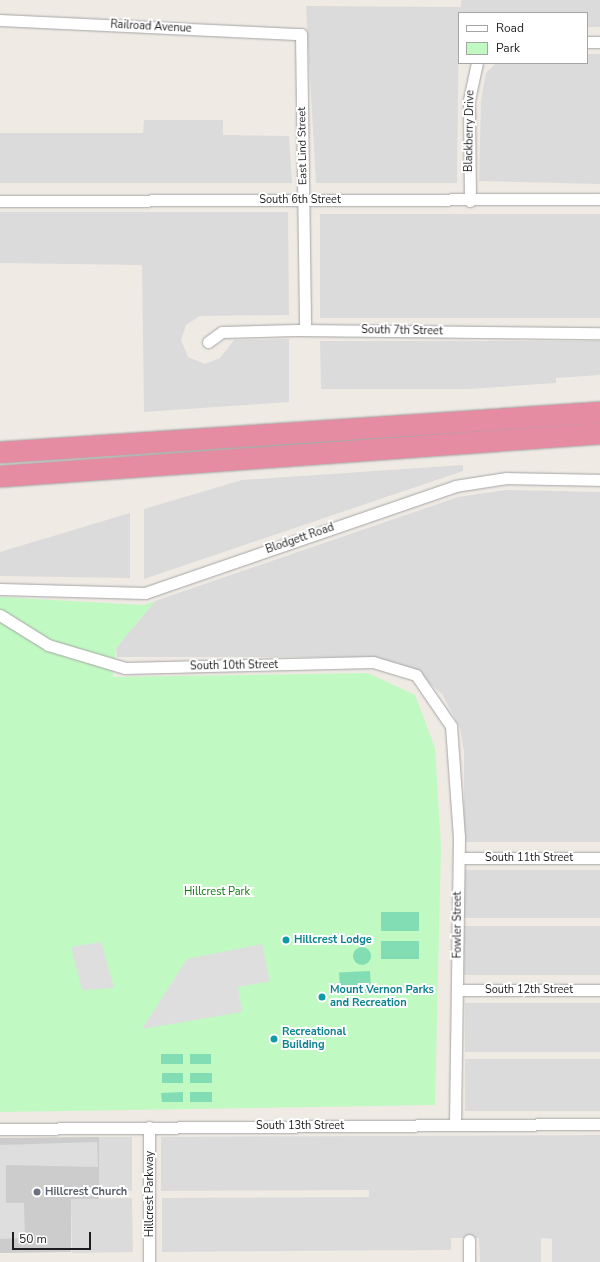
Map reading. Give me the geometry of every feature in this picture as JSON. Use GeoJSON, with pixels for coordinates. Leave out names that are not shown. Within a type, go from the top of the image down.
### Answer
{"type":"FeatureCollection","features":[{"type":"Feature","properties":{"kind":"highway"},"geometry":{"type":"LineString","coordinates":[[0,452],[600,412]]}},
{"type":"Feature","properties":{"kind":"highway"},"geometry":{"type":"LineString","coordinates":[[0,476],[600,433]]}},
{"type":"Feature","properties":{"kind":"street","name":"Railroad Avenue"},"geometry":{"type":"LineString","coordinates":[[0,20],[301,34]]}},
{"type":"Feature","properties":{"kind":"street","name":"East Lind Street"},"geometry":{"type":"LineString","coordinates":[[301,34],[305,330]]}},
{"type":"Feature","properties":{"kind":"street"},"geometry":{"type":"LineString","coordinates":[[588,42],[600,42]]}},
{"type":"Feature","properties":{"kind":"street","name":"Blackberry Drive"},"geometry":{"type":"LineString","coordinates":[[470,201],[469,100],[477,64]]}},
{"type":"Feature","properties":{"kind":"street","name":"South 6th Street"},"geometry":{"type":"LineString","coordinates":[[0,201],[600,200]]}},
{"type":"Feature","properties":{"kind":"street","name":"South 7th Street"},"geometry":{"type":"LineString","coordinates":[[208,342],[222,332],[305,330],[600,333]]}},
{"type":"Feature","properties":{"kind":"street","name":"Blodgett Road"},"geometry":{"type":"LineString","coordinates":[[0,589],[144,593],[455,486],[506,478],[600,480]]}},
{"type":"Feature","properties":{"kind":"street","name":"South 10th Street"},"geometry":{"type":"LineString","coordinates":[[0,615],[48,645],[125,668],[373,662],[416,675],[451,726]]}},
{"type":"Feature","properties":{"kind":"street","name":"Fowler Street"},"geometry":{"type":"LineString","coordinates":[[451,726],[459,858],[458,990],[454,1125]]}},
{"type":"Feature","properties":{"kind":"street","name":"South 11th Street"},"geometry":{"type":"LineString","coordinates":[[459,858],[600,858]]}},
{"type":"Feature","properties":{"kind":"street","name":"South 12th Street"},"geometry":{"type":"LineString","coordinates":[[458,990],[600,990]]}},
{"type":"Feature","properties":{"kind":"street","name":"South 13th Street"},"geometry":{"type":"LineString","coordinates":[[0,1128],[600,1124]]}},
{"type":"Feature","properties":{"kind":"street","name":"Hillcrest Parkway"},"geometry":{"type":"LineString","coordinates":[[149,1126],[150,1262]]}},
{"type":"Feature","properties":{"kind":"street"},"geometry":{"type":"LineString","coordinates":[[469,1240],[469,1262]]}},
{"type":"Feature","properties":{"kind":"shaded area"},"geometry":{"type":"Polygon","coordinates":[[[461,0],[600,0],[600,27],[588,27],[588,12],[458,12],[457,183],[316,183],[306,6],[461,7],[461,0]]]}},
{"type":"Feature","properties":{"kind":"shaded area"},"geometry":{"type":"Polygon","coordinates":[[[588,54],[600,54],[600,184],[479,181],[481,100],[486,73],[495,64],[588,64],[588,54]]]}},
{"type":"Feature","properties":{"kind":"shaded area"},"geometry":{"type":"Polygon","coordinates":[[[144,120],[223,120],[223,135],[289,136],[292,183],[0,183],[0,133],[143,133],[144,120]]]}},
{"type":"Feature","properties":{"kind":"shaded area"},"geometry":{"type":"Polygon","coordinates":[[[0,212],[288,212],[289,315],[200,316],[186,325],[181,340],[188,357],[205,364],[220,358],[234,340],[289,339],[289,402],[144,412],[142,265],[0,263],[0,212]]]}},
{"type":"Feature","properties":{"kind":"shaded area"},"geometry":{"type":"Polygon","coordinates":[[[320,214],[600,214],[600,318],[320,318],[320,214]]]}},
{"type":"Feature","properties":{"kind":"shaded area"},"geometry":{"type":"Polygon","coordinates":[[[320,341],[600,341],[600,375],[556,378],[556,383],[469,389],[321,389],[320,341]]]}},
{"type":"Feature","properties":{"kind":"shaded area"},"geometry":{"type":"Polygon","coordinates":[[[463,465],[463,471],[144,579],[144,509],[242,480],[463,465]]]}},
{"type":"Feature","properties":{"kind":"shaded area"},"geometry":{"type":"Polygon","coordinates":[[[506,490],[600,492],[600,842],[464,842],[464,752],[460,728],[442,694],[413,669],[376,657],[117,657],[116,648],[155,601],[458,497],[506,490]]]}},
{"type":"Feature","properties":{"kind":"shaded area"},"geometry":{"type":"Polygon","coordinates":[[[130,513],[130,578],[0,576],[0,552],[130,513]]]}},
{"type":"Feature","properties":{"kind":"shaded area"},"geometry":{"type":"Polygon","coordinates":[[[464,870],[600,870],[600,918],[464,918],[464,870]]]}},
{"type":"Feature","properties":{"kind":"shaded area"},"geometry":{"type":"Polygon","coordinates":[[[464,926],[600,926],[600,975],[464,975],[464,926]]]}},
{"type":"Feature","properties":{"kind":"shaded area"},"geometry":{"type":"Polygon","coordinates":[[[101,942],[114,988],[82,990],[71,947],[101,942]]]}},
{"type":"Feature","properties":{"kind":"shaded area"},"geometry":{"type":"Polygon","coordinates":[[[262,944],[270,981],[238,987],[242,1012],[142,1029],[187,959],[262,944]]]}},
{"type":"Feature","properties":{"kind":"shaded area"},"geometry":{"type":"Polygon","coordinates":[[[465,1003],[600,1003],[600,1052],[465,1052],[465,1003]]]}},
{"type":"Feature","properties":{"kind":"shaded area"},"geometry":{"type":"Polygon","coordinates":[[[465,1059],[600,1059],[600,1111],[465,1111],[465,1059]]]}},
{"type":"Feature","properties":{"kind":"shaded area"},"geometry":{"type":"Polygon","coordinates":[[[600,1135],[600,1262],[552,1262],[552,1239],[541,1238],[541,1262],[480,1262],[479,1238],[451,1238],[451,1250],[162,1252],[162,1198],[369,1197],[369,1190],[161,1191],[161,1137],[600,1135]]]}},
{"type":"Feature","properties":{"kind":"shaded area"},"geometry":{"type":"Polygon","coordinates":[[[99,1137],[132,1137],[132,1191],[99,1191],[99,1137]]]}},
{"type":"Feature","properties":{"kind":"shaded area"},"geometry":{"type":"Polygon","coordinates":[[[99,1137],[99,1199],[71,1199],[71,1252],[0,1253],[0,1138],[99,1137]]]}},
{"type":"Feature","properties":{"kind":"shaded area"},"geometry":{"type":"Polygon","coordinates":[[[97,1142],[98,1167],[6,1165],[6,1203],[24,1203],[25,1238],[0,1239],[0,1145],[97,1142]]]}},
{"type":"Feature","properties":{"kind":"shaded area"},"geometry":{"type":"Polygon","coordinates":[[[132,1198],[133,1252],[72,1253],[71,1199],[132,1198]]]}},
{"type":"Feature","properties":{"kind":"green space","name":"Hillcrest Park"},"geometry":{"type":"Polygon","coordinates":[[[0,597],[144,605],[155,601],[116,648],[113,677],[368,673],[415,695],[435,748],[441,847],[435,1105],[0,1112],[0,597]]]}},
{"type":"Feature","properties":{"kind":"green space"},"geometry":{"type":"Polygon","coordinates":[[[381,912],[419,912],[419,931],[381,931],[381,912]]]}},
{"type":"Feature","properties":{"kind":"green space"},"geometry":{"type":"Polygon","coordinates":[[[381,941],[419,941],[419,959],[381,959],[381,941]]]}},
{"type":"Feature","properties":{"kind":"green space"},"geometry":{"type":"Polygon","coordinates":[[[362,947],[368,950],[371,956],[368,962],[362,965],[356,962],[353,956],[356,950],[362,947]]]}},
{"type":"Feature","properties":{"kind":"green space"},"geometry":{"type":"Polygon","coordinates":[[[370,971],[371,991],[340,993],[339,973],[370,971]]]}},
{"type":"Feature","properties":{"kind":"green space"},"geometry":{"type":"Polygon","coordinates":[[[161,1054],[183,1054],[183,1064],[161,1064],[161,1054]]]}},
{"type":"Feature","properties":{"kind":"green space"},"geometry":{"type":"Polygon","coordinates":[[[190,1054],[211,1054],[211,1064],[190,1064],[190,1054]]]}},
{"type":"Feature","properties":{"kind":"green space"},"geometry":{"type":"Polygon","coordinates":[[[162,1073],[183,1073],[183,1083],[162,1083],[162,1073]]]}},
{"type":"Feature","properties":{"kind":"green space"},"geometry":{"type":"Polygon","coordinates":[[[190,1073],[212,1073],[212,1083],[190,1083],[190,1073]]]}},
{"type":"Feature","properties":{"kind":"green space"},"geometry":{"type":"Polygon","coordinates":[[[183,1092],[183,1102],[162,1102],[161,1093],[183,1092]]]}},
{"type":"Feature","properties":{"kind":"green space"},"geometry":{"type":"Polygon","coordinates":[[[190,1092],[212,1092],[212,1102],[190,1102],[190,1092]]]}},
{"type":"Feature","properties":{"kind":"place","name":"Hillcrest Lodge"},"geometry":{"type":"Point","coordinates":[286,940]}},
{"type":"Feature","properties":{"kind":"place","name":"Mount Vernon Parks and Recreation"},"geometry":{"type":"Point","coordinates":[322,997]}},
{"type":"Feature","properties":{"kind":"place","name":"Recreational Building"},"geometry":{"type":"Point","coordinates":[274,1039]}},
{"type":"Feature","properties":{"kind":"place","name":"Hillcrest Church"},"geometry":{"type":"Point","coordinates":[37,1192]}}]}
